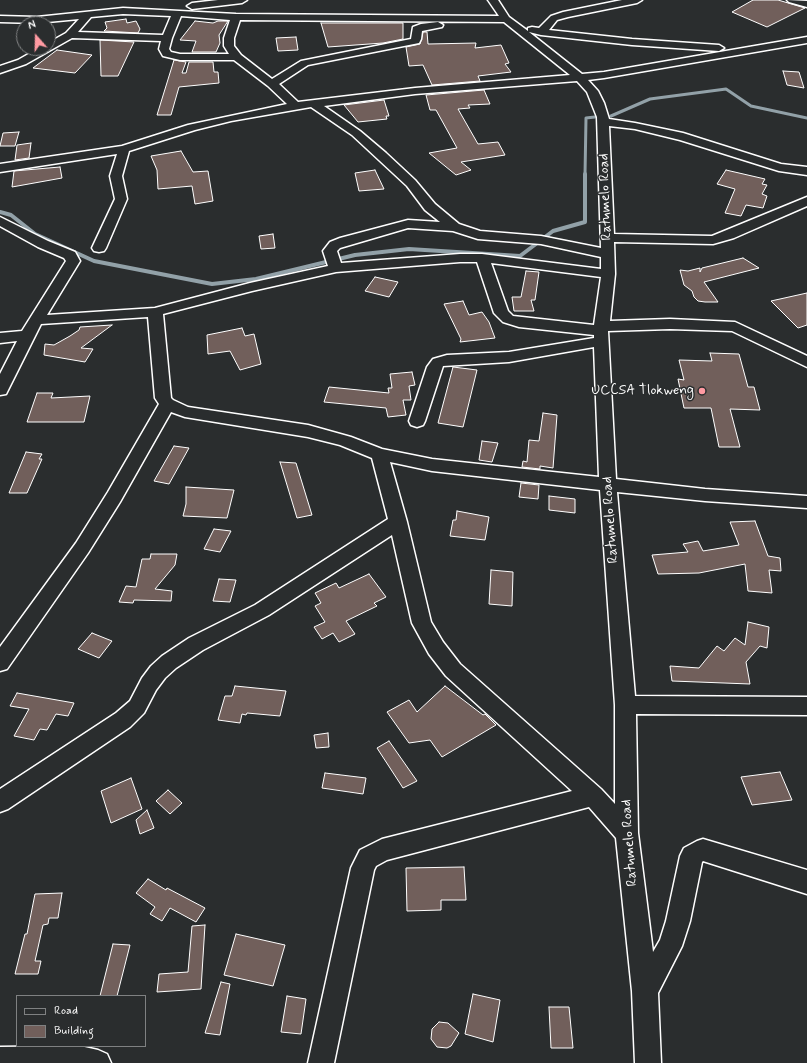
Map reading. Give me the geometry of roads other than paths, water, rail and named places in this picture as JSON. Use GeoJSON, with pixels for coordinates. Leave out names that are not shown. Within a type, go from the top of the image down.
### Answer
{"type":"FeatureCollection","features":[{"type":"Feature","properties":{"kind":"street"},"geometry":{"type":"LineString","coordinates":[[0,19],[37,20],[242,0]]}},
{"type":"Feature","properties":{"kind":"street"},"geometry":{"type":"LineString","coordinates":[[541,32],[554,18],[559,16],[637,0]]}},
{"type":"Feature","properties":{"kind":"street"},"geometry":{"type":"LineString","coordinates":[[792,0],[807,4]]}},
{"type":"Feature","properties":{"kind":"street"},"geometry":{"type":"LineString","coordinates":[[474,19],[490,12],[495,3]]}},
{"type":"Feature","properties":{"kind":"street","name":"Ratumelo Road"},"geometry":{"type":"LineString","coordinates":[[495,3],[506,19],[580,77],[592,91],[598,103],[603,122],[608,274],[601,332],[608,484],[625,705],[627,833],[645,991],[648,1063]]}},
{"type":"Feature","properties":{"kind":"street"},"geometry":{"type":"LineString","coordinates":[[161,9],[177,14],[236,17],[506,19]]}},
{"type":"Feature","properties":{"kind":"street"},"geometry":{"type":"LineString","coordinates":[[177,14],[166,38],[164,49],[167,54],[172,56],[237,58]]}},
{"type":"Feature","properties":{"kind":"street"},"geometry":{"type":"LineString","coordinates":[[0,70],[22,62],[70,35],[87,16]]}},
{"type":"Feature","properties":{"kind":"street"},"geometry":{"type":"LineString","coordinates":[[236,17],[229,38],[229,46],[237,58],[272,84],[295,106]]}},
{"type":"Feature","properties":{"kind":"street"},"geometry":{"type":"LineString","coordinates":[[272,84],[301,65],[311,61],[415,41],[417,30],[425,26],[434,25],[489,29]]}},
{"type":"Feature","properties":{"kind":"street"},"geometry":{"type":"LineString","coordinates":[[505,30],[518,29],[603,39],[740,51]]}},
{"type":"Feature","properties":{"kind":"street"},"geometry":{"type":"LineString","coordinates":[[70,35],[166,38]]}},
{"type":"Feature","properties":{"kind":"street"},"geometry":{"type":"LineString","coordinates":[[0,168],[124,149],[192,127],[295,106],[414,91],[611,74],[807,40]]}},
{"type":"Feature","properties":{"kind":"street"},"geometry":{"type":"LineString","coordinates":[[314,104],[356,134],[382,156],[411,183],[430,207],[454,228]]}},
{"type":"Feature","properties":{"kind":"street"},"geometry":{"type":"LineString","coordinates":[[603,122],[635,126],[676,136],[779,167],[807,171]]}},
{"type":"Feature","properties":{"kind":"street"},"geometry":{"type":"LineString","coordinates":[[99,248],[121,199],[116,176],[124,149]]}},
{"type":"Feature","properties":{"kind":"street"},"geometry":{"type":"LineString","coordinates":[[336,268],[330,251],[335,245],[408,224],[454,228],[478,235],[608,246],[713,240],[729,235],[807,201]]}},
{"type":"Feature","properties":{"kind":"street"},"geometry":{"type":"LineString","coordinates":[[408,224],[430,207]]}},
{"type":"Feature","properties":{"kind":"street"},"geometry":{"type":"LineString","coordinates":[[0,221],[43,244],[70,255],[73,259],[72,264],[27,335],[0,390]]}},
{"type":"Feature","properties":{"kind":"street"},"geometry":{"type":"LineString","coordinates":[[36,320],[155,312],[250,287],[336,268],[460,258],[482,258],[608,274]]}},
{"type":"Feature","properties":{"kind":"street"},"geometry":{"type":"LineString","coordinates":[[482,258],[501,313],[508,319],[519,322],[601,332]]}},
{"type":"Feature","properties":{"kind":"street"},"geometry":{"type":"LineString","coordinates":[[155,312],[164,398],[167,404],[185,412],[308,431],[345,441],[379,454],[432,466],[705,495],[807,502]]}},
{"type":"Feature","properties":{"kind":"street"},"geometry":{"type":"LineString","coordinates":[[417,421],[438,362],[447,360],[508,357],[601,332],[670,324],[735,327],[807,362]]}},
{"type":"Feature","properties":{"kind":"street"},"geometry":{"type":"LineString","coordinates":[[0,338],[27,335]]}},
{"type":"Feature","properties":{"kind":"street"},"geometry":{"type":"LineString","coordinates":[[0,663],[82,548],[167,404]]}},
{"type":"Feature","properties":{"kind":"street"},"geometry":{"type":"LineString","coordinates":[[379,454],[398,522],[422,622],[436,648],[453,670],[593,796],[627,833]]}},
{"type":"Feature","properties":{"kind":"street"},"geometry":{"type":"LineString","coordinates":[[0,802],[123,720],[137,707],[149,684],[158,672],[169,662],[196,644],[262,610],[398,522]]}},
{"type":"Feature","properties":{"kind":"street"},"geometry":{"type":"LineString","coordinates":[[625,705],[807,706]]}},
{"type":"Feature","properties":{"kind":"street"},"geometry":{"type":"LineString","coordinates":[[321,1063],[363,868],[368,858],[382,850],[593,796]]}},
{"type":"Feature","properties":{"kind":"street"},"geometry":{"type":"LineString","coordinates":[[645,991],[670,946],[678,922],[692,856],[697,852],[703,850],[807,882]]}},
{"type":"Feature","properties":{"kind":"street"},"geometry":{"type":"LineString","coordinates":[[0,1060],[74,1058],[98,1063]]}},
{"type":"Feature","properties":{"kind":"waterway"},"geometry":{"type":"LineString","coordinates":[[611,116],[650,99],[726,89],[751,106],[807,118]]}},
{"type":"Feature","properties":{"kind":"waterway"},"geometry":{"type":"LineString","coordinates":[[585,175],[586,118],[595,117]]}},
{"type":"Feature","properties":{"kind":"waterway"},"geometry":{"type":"LineString","coordinates":[[0,212],[11,215],[35,234],[94,261],[212,284],[256,279],[355,255],[409,249],[520,256],[553,231],[585,222],[585,175]]}},
{"type":"Feature","properties":{"kind":"place","name":"UCCSA Tlokweng"},"geometry":{"type":"Point","coordinates":[702,391]}}]}
